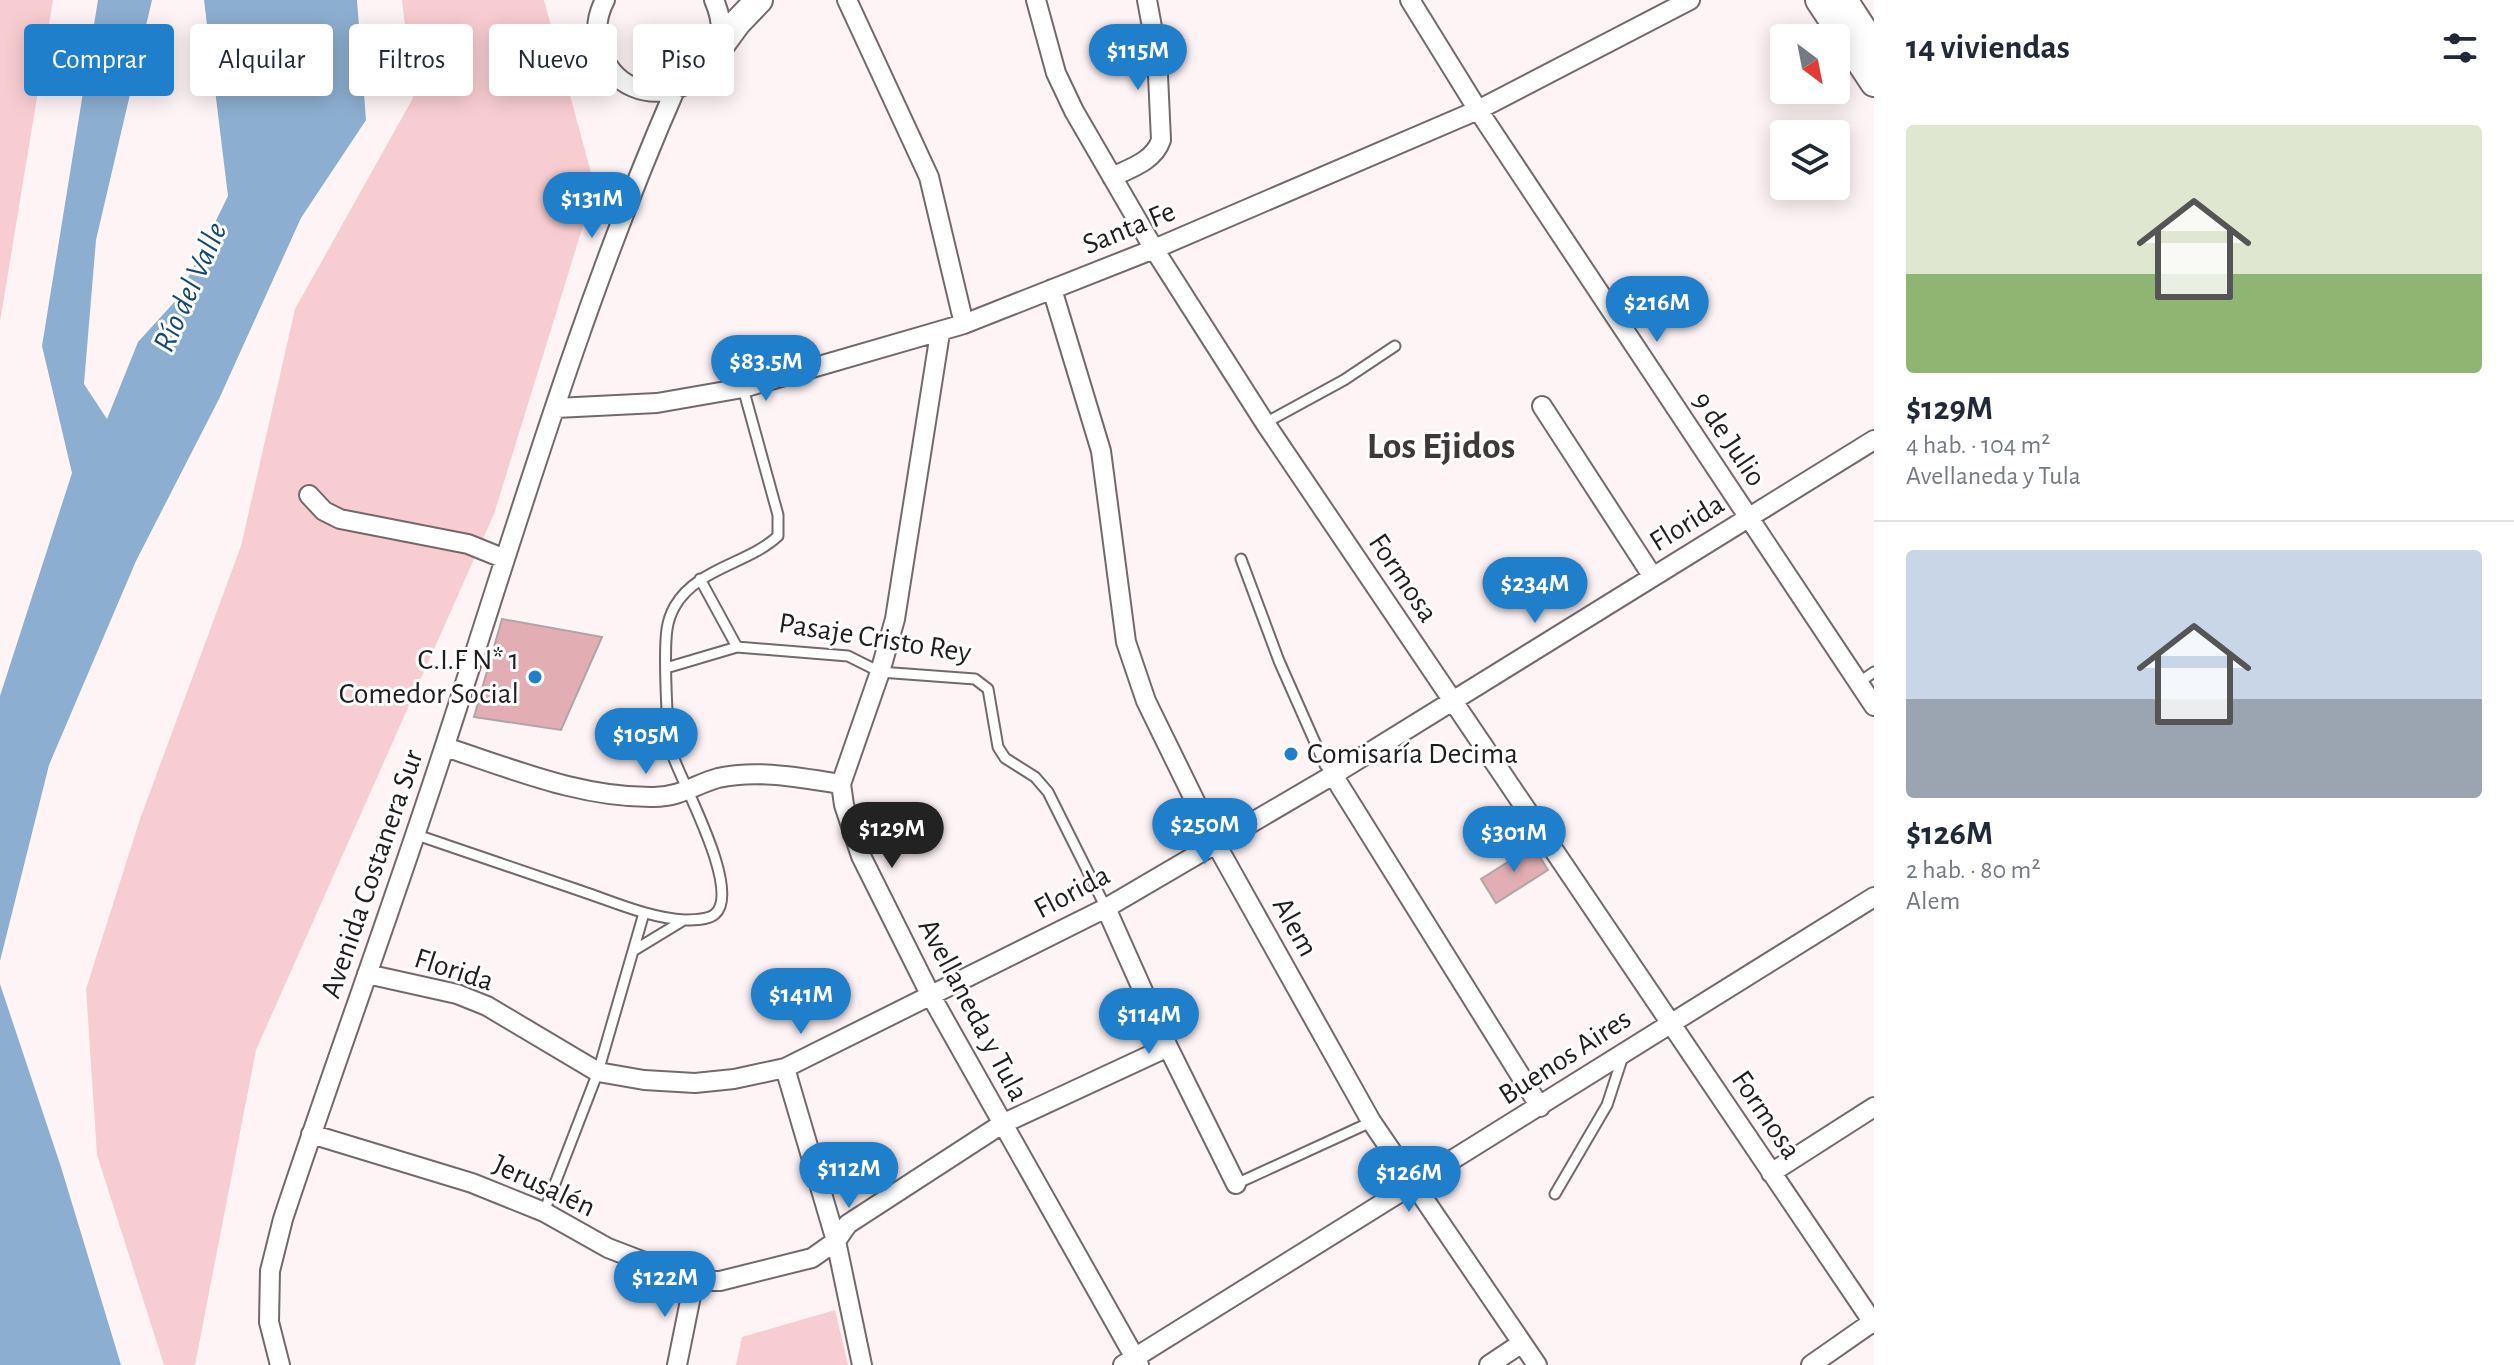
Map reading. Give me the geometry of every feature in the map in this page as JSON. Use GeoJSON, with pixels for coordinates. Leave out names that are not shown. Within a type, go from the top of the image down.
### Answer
{"type":"FeatureCollection","features":[{"type":"Feature","properties":{"kind":"street"},"geometry":{"type":"LineString","coordinates":[[605,0],[598,16],[598,41],[607,65],[633,86]]}},
{"type":"Feature","properties":{"kind":"street"},"geometry":{"type":"LineString","coordinates":[[714,0],[721,24]]}},
{"type":"Feature","properties":{"kind":"street"},"geometry":{"type":"LineString","coordinates":[[734,27],[759,0]]}},
{"type":"Feature","properties":{"kind":"street"},"geometry":{"type":"LineString","coordinates":[[847,0],[929,177],[964,324]]}},
{"type":"Feature","properties":{"kind":"street","name":"Formosa"},"geometry":{"type":"LineString","coordinates":[[1036,0],[1056,73],[1154,249],[1265,423],[1452,702],[1874,1323]]}},
{"type":"Feature","properties":{"kind":"street"},"geometry":{"type":"LineString","coordinates":[[1112,177],[1148,158],[1157,150],[1161,140],[1157,54],[1147,0]]}},
{"type":"Feature","properties":{"kind":"street","name":"9 de Julio"},"geometry":{"type":"LineString","coordinates":[[1410,0],[1478,110],[1748,518],[1866,678],[1874,706]]}},
{"type":"Feature","properties":{"kind":"street","name":"Santa Fe"},"geometry":{"type":"LineString","coordinates":[[556,408],[657,403],[743,388],[940,333],[1154,249],[1478,110],[1690,0]]}},
{"type":"Feature","properties":{"kind":"street"},"geometry":{"type":"LineString","coordinates":[[1819,0],[1874,83]]}},
{"type":"Feature","properties":{"kind":"street"},"geometry":{"type":"LineString","coordinates":[[1844,0],[1872,38]]}},
{"type":"Feature","properties":{"kind":"street","name":"Avenida Costanera Sur"},"geometry":{"type":"LineString","coordinates":[[280,1365],[269,1322],[270,1271],[283,1219],[609,255],[672,96]]}},
{"type":"Feature","properties":{"kind":"street","name":"Alem"},"geometry":{"type":"LineString","coordinates":[[1052,289],[1101,451],[1126,642],[1146,701],[1216,844],[1371,1121],[1537,1365]]}},
{"type":"Feature","properties":{"kind":"street"},"geometry":{"type":"LineString","coordinates":[[445,747],[577,789],[612,796],[658,797],[690,791],[718,779],[776,775],[841,784],[895,619],[940,333]]}},
{"type":"Feature","properties":{"kind":"street"},"geometry":{"type":"LineString","coordinates":[[1542,406],[1653,577]]}},
{"type":"Feature","properties":{"kind":"street","name":"Florida"},"geometry":{"type":"LineString","coordinates":[[367,974],[457,994],[487,1006],[598,1072],[644,1080],[695,1083],[734,1079],[785,1068],[1106,908],[1333,775],[1874,440]]}},
{"type":"Feature","properties":{"kind":"street"},"geometry":{"type":"LineString","coordinates":[[309,495],[324,511],[340,519],[468,544],[505,559]]}},
{"type":"Feature","properties":{"kind":"street"},"geometry":{"type":"LineString","coordinates":[[1333,775],[1540,1107]]}},
{"type":"Feature","properties":{"kind":"street","name":"Avellaneda y Tula"},"geometry":{"type":"LineString","coordinates":[[841,784],[844,805],[861,856],[931,996],[1132,1363]]}},
{"type":"Feature","properties":{"kind":"street","name":"Buenos Aires"},"geometry":{"type":"LineString","coordinates":[[1132,1363],[1874,897]]}},
{"type":"Feature","properties":{"kind":"street","name":"Pasaje Cristo Rey"},"geometry":{"type":"LineString","coordinates":[[1106,908],[1168,1047],[1236,1184]]}},
{"type":"Feature","properties":{"kind":"street","name":"Jerusalén"},"geometry":{"type":"LineString","coordinates":[[311,1134],[472,1183],[544,1212],[608,1248],[694,1281],[720,1281],[812,1258],[836,1241],[848,1224],[1002,1124],[1168,1047]]}},
{"type":"Feature","properties":{"kind":"street"},"geometry":{"type":"LineString","coordinates":[[785,1068],[836,1241],[862,1365]]}},
{"type":"Feature","properties":{"kind":"street"},"geometry":{"type":"LineString","coordinates":[[1771,1173],[1874,1107]]}},
{"type":"Feature","properties":{"kind":"street"},"geometry":{"type":"LineString","coordinates":[[677,1365],[694,1281]]}},
{"type":"Feature","properties":{"kind":"street"},"geometry":{"type":"LineString","coordinates":[[1811,1365],[1874,1323]]}},
{"type":"Feature","properties":{"kind":"street"},"geometry":{"type":"LineString","coordinates":[[1489,1365],[1522,1343]]}},
{"type":"Feature","properties":{"kind":"lane"},"geometry":{"type":"LineString","coordinates":[[1265,423],[1344,380],[1395,346]]}},
{"type":"Feature","properties":{"kind":"lane"},"geometry":{"type":"LineString","coordinates":[[414,834],[644,913],[684,920],[704,919],[715,914],[721,905],[722,893],[707,830],[672,754],[666,668],[667,627],[676,605],[700,579],[766,547],[778,536],[778,515],[743,388]]}},
{"type":"Feature","properties":{"kind":"lane"},"geometry":{"type":"LineString","coordinates":[[1241,559],[1279,661],[1325,765],[1333,775]]}},
{"type":"Feature","properties":{"kind":"lane"},"geometry":{"type":"LineString","coordinates":[[700,579],[737,647]]}},
{"type":"Feature","properties":{"kind":"lane","name":"Pasaje Cristo Rey"},"geometry":{"type":"LineString","coordinates":[[666,668],[737,647],[848,656],[880,672],[975,679],[988,689],[998,747],[1005,758],[1035,777],[1048,792],[1106,908]]}},
{"type":"Feature","properties":{"kind":"lane"},"geometry":{"type":"LineString","coordinates":[[544,1212],[598,1072],[644,913]]}},
{"type":"Feature","properties":{"kind":"lane"},"geometry":{"type":"LineString","coordinates":[[633,951],[684,920]]}},
{"type":"Feature","properties":{"kind":"lane"},"geometry":{"type":"LineString","coordinates":[[1555,1194],[1607,1105],[1624,1053]]}},
{"type":"Feature","properties":{"kind":"lane","name":"Pasaje Cristo Rey"},"geometry":{"type":"LineString","coordinates":[[1236,1184],[1371,1121]]}},
{"type":"Feature","properties":{"kind":"shaded area"},"geometry":{"type":"Polygon","coordinates":[[[0,0],[53,0],[49,24],[24,24],[24,96],[37,96],[0,322],[0,0]]]}},
{"type":"Feature","properties":{"kind":"shaded area"},"geometry":{"type":"Polygon","coordinates":[[[402,0],[544,0],[551,24],[489,24],[489,96],[570,96],[595,187],[494,514],[256,1050],[195,1365],[164,1365],[97,1155],[86,989],[140,819],[241,546],[295,309],[413,96],[473,96],[473,24],[405,24],[402,0]]]}},
{"type":"Feature","properties":{"kind":"shaded area"},"geometry":{"type":"Polygon","coordinates":[[[835,1310],[848,1365],[736,1365],[742,1337],[835,1310]]]}},
{"type":"Feature","properties":{"kind":"water"},"geometry":{"type":"Polygon","coordinates":[[[98,0],[152,0],[146,24],[94,24],[98,0]]]}},
{"type":"Feature","properties":{"kind":"water","name":"Río del Valle"},"geometry":{"type":"Polygon","coordinates":[[[204,0],[357,0],[359,24],[349,24],[349,96],[364,96],[366,120],[301,218],[219,399],[136,561],[49,765],[0,961],[0,696],[72,473],[42,346],[82,96],[130,96],[96,240],[84,384],[107,419],[138,342],[178,298],[228,196],[216,96],[333,96],[333,24],[207,24],[204,0]]]}},
{"type":"Feature","properties":{"kind":"water"},"geometry":{"type":"Polygon","coordinates":[[[0,984],[61,1167],[121,1365],[0,1365],[0,984]]]}},
{"type":"Feature","properties":{"kind":"building","name":"C.I.F N* 1 Comedor Social"},"geometry":{"type":"Polygon","coordinates":[[[502,619],[602,637],[561,730],[474,717],[502,619]]]}},
{"type":"Feature","properties":{"kind":"building"},"geometry":{"type":"Polygon","coordinates":[[[1533,846],[1548,870],[1496,903],[1481,879],[1533,846]]]}},
{"type":"Feature","properties":{"kind":"place","name":"C.I.F N* 1 Comedor Social"},"geometry":{"type":"Point","coordinates":[535,677]}},
{"type":"Feature","properties":{"kind":"place","name":"Comisaría Decima"},"geometry":{"type":"Point","coordinates":[1291,754]}},
{"type":"Feature","properties":{"kind":"district","name":"Los Ejidos"},"geometry":{"type":"Point","coordinates":[1441,447]}}]}
